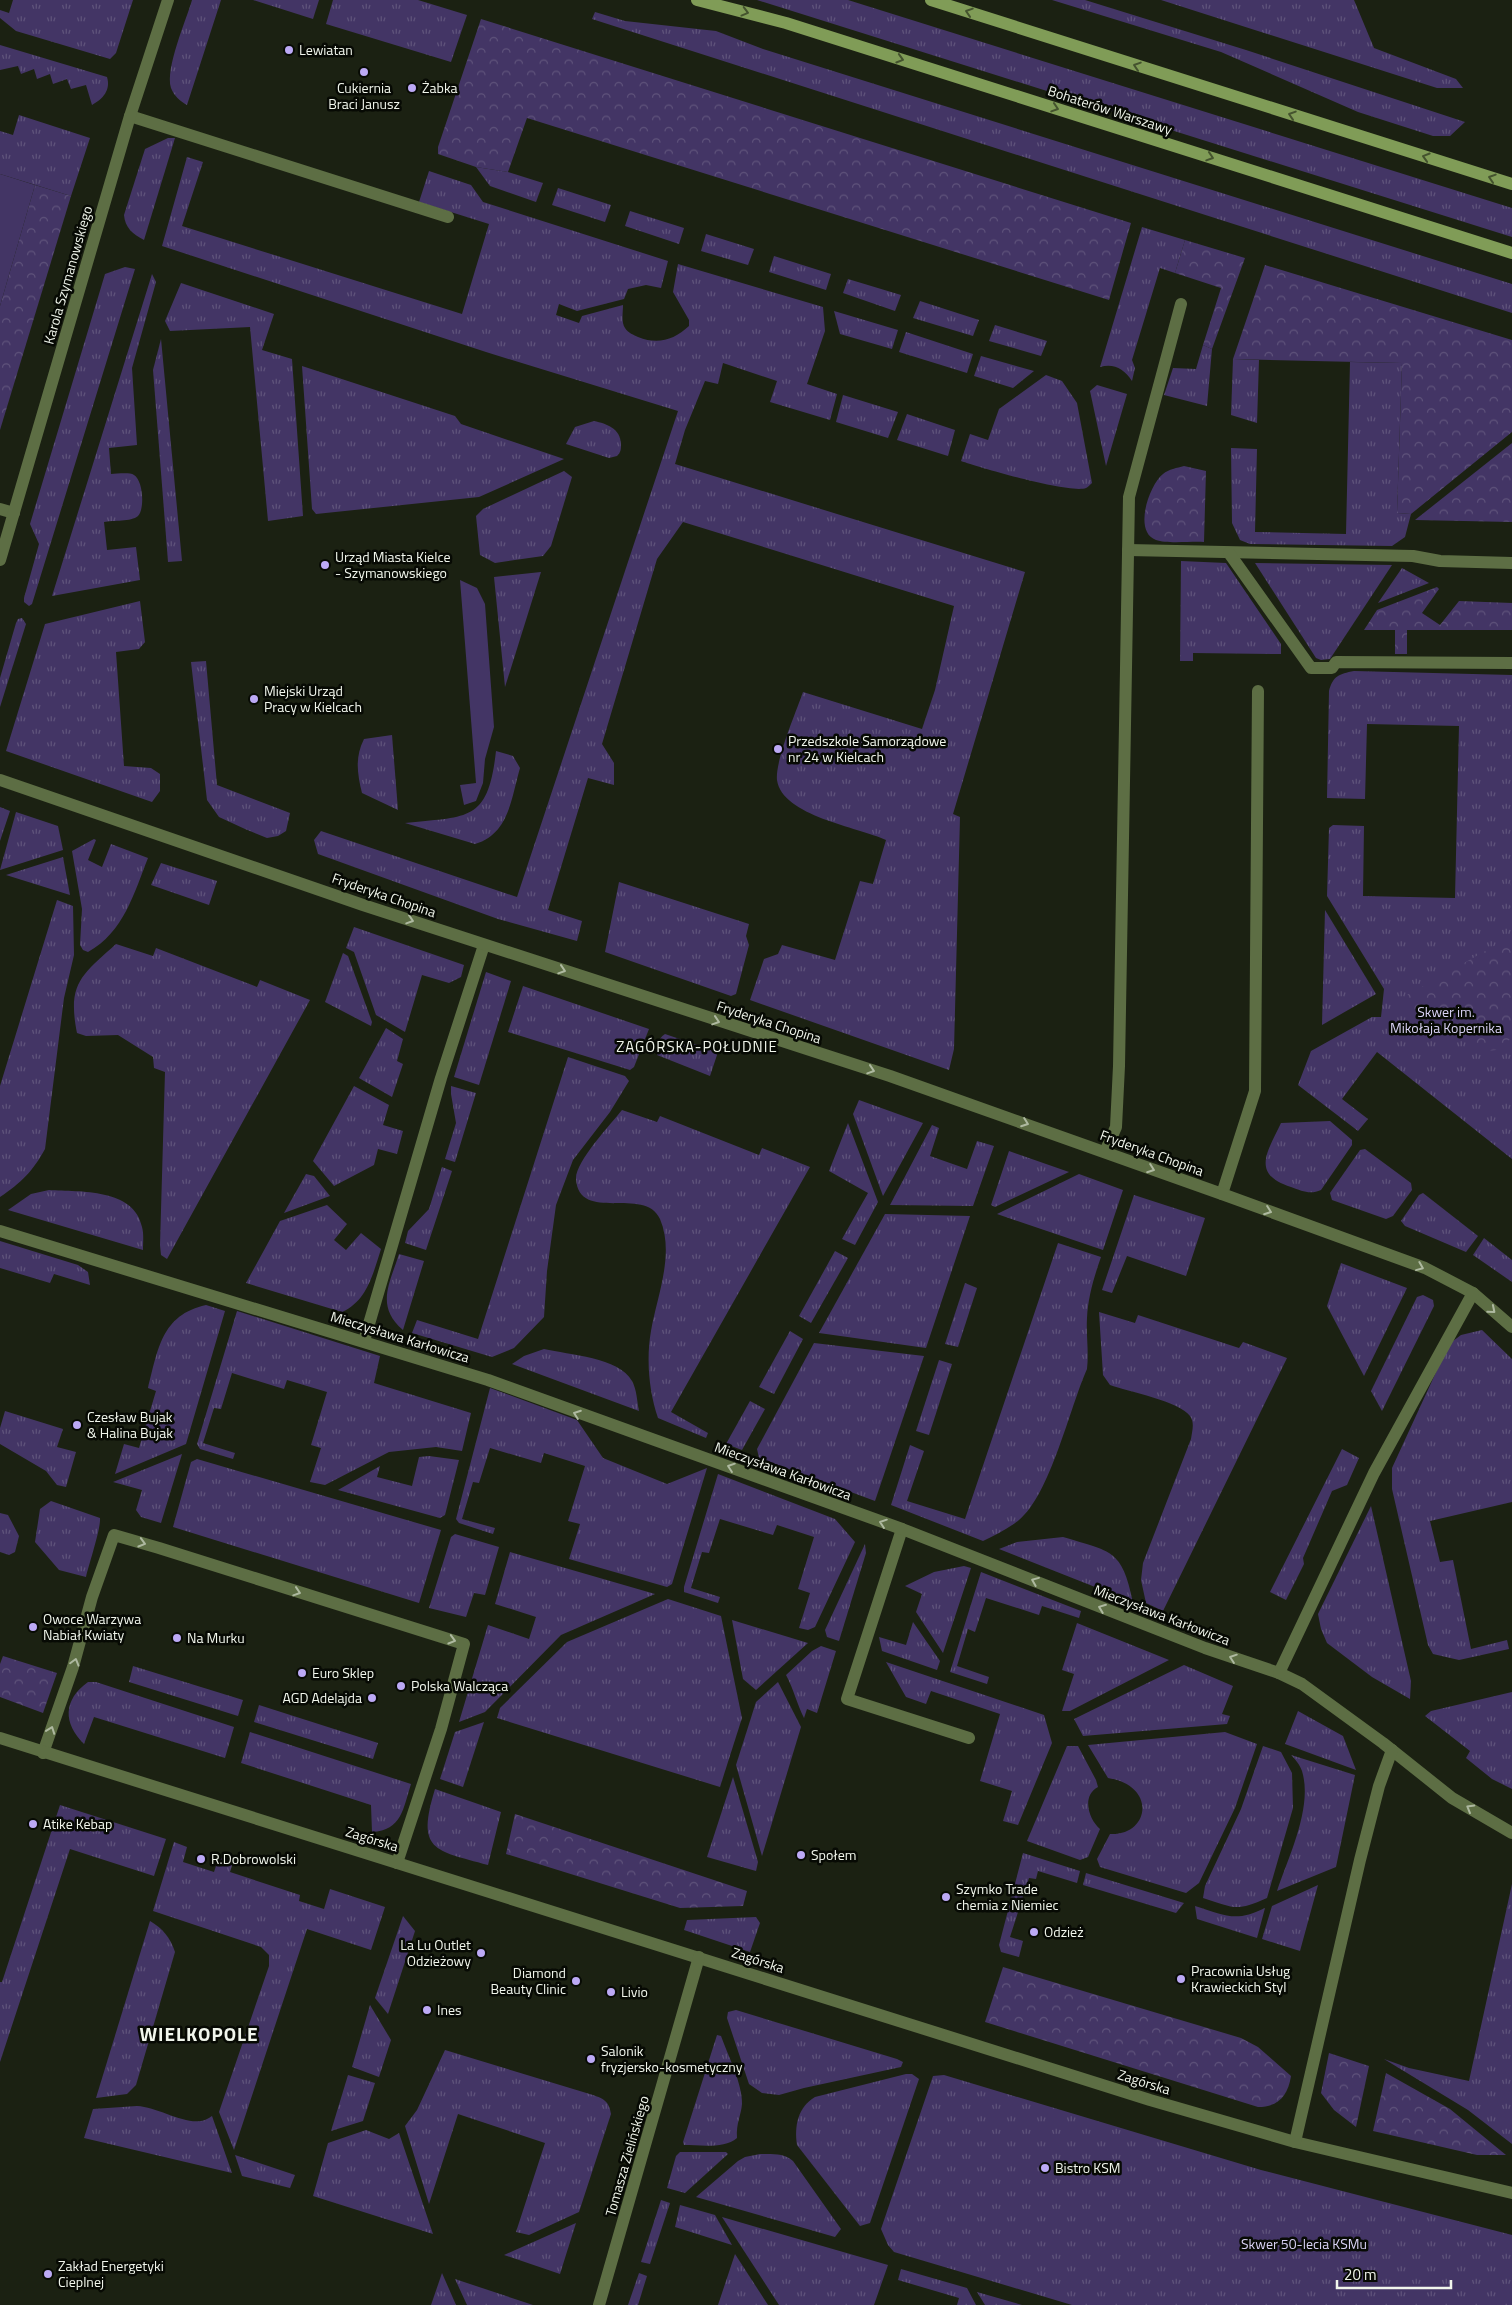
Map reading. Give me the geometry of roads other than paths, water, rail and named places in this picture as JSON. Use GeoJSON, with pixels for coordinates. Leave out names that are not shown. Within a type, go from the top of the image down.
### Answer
{"type":"FeatureCollection","features":[{"type":"Feature","properties":{"kind":"street","name":"Karola Szymanowskiego"},"geometry":{"type":"LineString","coordinates":[[0,560],[130,116],[168,0]]}},
{"type":"Feature","properties":{"kind":"street","name":"Bohaterów Warszawy"},"geometry":{"type":"LineString","coordinates":[[698,0],[786,23],[1512,253]]}},
{"type":"Feature","properties":{"kind":"street"},"geometry":{"type":"LineString","coordinates":[[931,0],[1512,184]]}},
{"type":"Feature","properties":{"kind":"street"},"geometry":{"type":"LineString","coordinates":[[130,116],[448,218]]}},
{"type":"Feature","properties":{"kind":"street"},"geometry":{"type":"LineString","coordinates":[[1105,1152],[1116,1127],[1118,1083],[1130,488],[1181,304]]}},
{"type":"Feature","properties":{"kind":"street"},"geometry":{"type":"LineString","coordinates":[[0,509],[14,513]]}},
{"type":"Feature","properties":{"kind":"street"},"geometry":{"type":"LineString","coordinates":[[1128,550],[1413,556],[1440,561],[1512,563]]}},
{"type":"Feature","properties":{"kind":"street"},"geometry":{"type":"LineString","coordinates":[[1229,552],[1311,668],[1332,668],[1336,662],[1512,662]]}},
{"type":"Feature","properties":{"kind":"street"},"geometry":{"type":"LineString","coordinates":[[1222,1194],[1255,1092],[1258,691]]}},
{"type":"Feature","properties":{"kind":"street","name":"Fryderyka Chopina"},"geometry":{"type":"LineString","coordinates":[[0,780],[363,905],[890,1076],[1222,1194],[1425,1268],[1473,1294],[1512,1326]]}},
{"type":"Feature","properties":{"kind":"street"},"geometry":{"type":"LineString","coordinates":[[364,1341],[441,1078],[484,944]]}},
{"type":"Feature","properties":{"kind":"street","name":"Mieczysława Karłowicza"},"geometry":{"type":"LineString","coordinates":[[0,1231],[488,1380],[902,1529],[1205,1648],[1280,1674],[1302,1684],[1392,1750],[1452,1798],[1512,1833]]}},
{"type":"Feature","properties":{"kind":"street"},"geometry":{"type":"LineString","coordinates":[[1280,1674],[1374,1473],[1473,1294]]}},
{"type":"Feature","properties":{"kind":"street"},"geometry":{"type":"LineString","coordinates":[[902,1529],[847,1700],[969,1738]]}},
{"type":"Feature","properties":{"kind":"street"},"geometry":{"type":"LineString","coordinates":[[43,1753],[74,1667],[92,1598],[114,1535],[159,1548],[464,1644],[441,1729],[397,1863]]}},
{"type":"Feature","properties":{"kind":"street","name":"Zagórska"},"geometry":{"type":"LineString","coordinates":[[0,1738],[1150,2100],[1295,2142],[1512,2193]]}},
{"type":"Feature","properties":{"kind":"street"},"geometry":{"type":"LineString","coordinates":[[1295,2142],[1360,1860],[1379,1786],[1392,1750]]}},
{"type":"Feature","properties":{"kind":"street","name":"Tomasza Zielińskiego"},"geometry":{"type":"LineString","coordinates":[[599,2305],[699,1957]]}},
{"type":"Feature","properties":{"kind":"place","name":"Lewiatan"},"geometry":{"type":"Point","coordinates":[289,50]}},
{"type":"Feature","properties":{"kind":"place","name":"Cukiernia Braci Janusz"},"geometry":{"type":"Point","coordinates":[364,72]}},
{"type":"Feature","properties":{"kind":"place","name":"Żabka"},"geometry":{"type":"Point","coordinates":[412,88]}},
{"type":"Feature","properties":{"kind":"place","name":"Urząd Miasta Kielce - Szymanowskiego"},"geometry":{"type":"Point","coordinates":[325,565]}},
{"type":"Feature","properties":{"kind":"place","name":"Miejski Urząd Pracy w Kielcach"},"geometry":{"type":"Point","coordinates":[254,699]}},
{"type":"Feature","properties":{"kind":"place","name":"Przedszkole Samorządowe nr 24 w Kielcach"},"geometry":{"type":"Point","coordinates":[778,749]}},
{"type":"Feature","properties":{"kind":"place","name":"Czesław Bujak & Halina Bujak"},"geometry":{"type":"Point","coordinates":[77,1425]}},
{"type":"Feature","properties":{"kind":"place","name":"Owoce Warzywa Nabiał Kwiaty"},"geometry":{"type":"Point","coordinates":[33,1627]}},
{"type":"Feature","properties":{"kind":"place","name":"Na Murku"},"geometry":{"type":"Point","coordinates":[177,1638]}},
{"type":"Feature","properties":{"kind":"place","name":"Euro Sklep"},"geometry":{"type":"Point","coordinates":[302,1673]}},
{"type":"Feature","properties":{"kind":"place","name":"Polska Walcząca"},"geometry":{"type":"Point","coordinates":[401,1686]}},
{"type":"Feature","properties":{"kind":"place","name":"AGD Adelajda"},"geometry":{"type":"Point","coordinates":[372,1698]}},
{"type":"Feature","properties":{"kind":"place","name":"Atike Kebap"},"geometry":{"type":"Point","coordinates":[33,1824]}},
{"type":"Feature","properties":{"kind":"place","name":"Społem"},"geometry":{"type":"Point","coordinates":[801,1855]}},
{"type":"Feature","properties":{"kind":"place","name":"R.Dobrowolski"},"geometry":{"type":"Point","coordinates":[201,1859]}},
{"type":"Feature","properties":{"kind":"place","name":"Szymko Trade chemia z Niemiec"},"geometry":{"type":"Point","coordinates":[946,1897]}},
{"type":"Feature","properties":{"kind":"place","name":"Odzież"},"geometry":{"type":"Point","coordinates":[1034,1932]}},
{"type":"Feature","properties":{"kind":"place","name":"La Lu Outlet Odzieżowy"},"geometry":{"type":"Point","coordinates":[481,1953]}},
{"type":"Feature","properties":{"kind":"place","name":"Pracownia Usług Krawieckich Styl"},"geometry":{"type":"Point","coordinates":[1181,1979]}},
{"type":"Feature","properties":{"kind":"place","name":"Diamond Beauty Clinic"},"geometry":{"type":"Point","coordinates":[576,1981]}},
{"type":"Feature","properties":{"kind":"place","name":"Livio"},"geometry":{"type":"Point","coordinates":[611,1992]}},
{"type":"Feature","properties":{"kind":"place","name":"Ines"},"geometry":{"type":"Point","coordinates":[427,2010]}},
{"type":"Feature","properties":{"kind":"place","name":"Salonik fryzjersko-kosmetyczny"},"geometry":{"type":"Point","coordinates":[591,2059]}},
{"type":"Feature","properties":{"kind":"place","name":"Bistro KSM"},"geometry":{"type":"Point","coordinates":[1045,2168]}},
{"type":"Feature","properties":{"kind":"place","name":"Zakład Energetyki Cieplnej"},"geometry":{"type":"Point","coordinates":[48,2274]}},
{"type":"Feature","properties":{"kind":"district","name":"ZAGÓRSKA-POŁUDNIE"},"geometry":{"type":"Point","coordinates":[697,1047]}},
{"type":"Feature","properties":{"kind":"district","name":"WIELKOPOLE"},"geometry":{"type":"Point","coordinates":[199,2034]}},
{"type":"Feature","properties":{"kind":"park label","name":"Skwer im. Mikołaja Kopernika"},"geometry":{"type":"Point","coordinates":[1446,1020]}},
{"type":"Feature","properties":{"kind":"park label","name":"Skwer 50-lecia KSMu"},"geometry":{"type":"Point","coordinates":[1304,2244]}}]}
